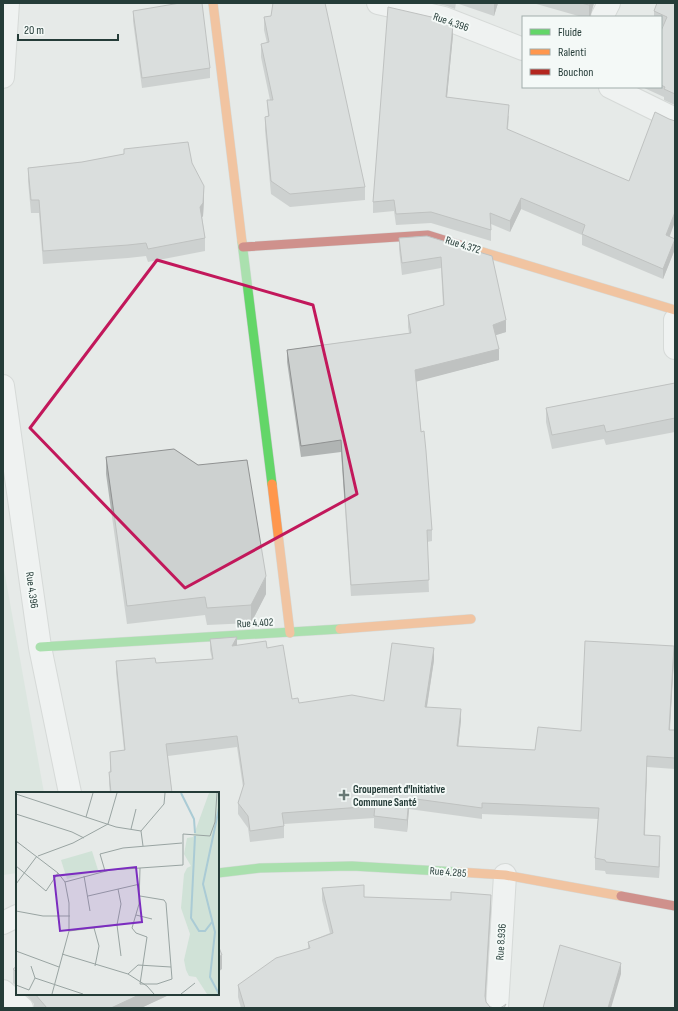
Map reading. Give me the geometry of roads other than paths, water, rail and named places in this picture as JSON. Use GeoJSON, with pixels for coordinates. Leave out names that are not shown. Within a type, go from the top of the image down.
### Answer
{"type":"FeatureCollection","features":[{"type":"Feature","properties":{"kind":"street"},"geometry":{"type":"LineString","coordinates":[[3,77],[8,3]]}},
{"type":"Feature","properties":{"kind":"street"},"geometry":{"type":"LineString","coordinates":[[213,3],[290,633]]}},
{"type":"Feature","properties":{"kind":"street","name":"Rue 4.396"},"geometry":{"type":"LineString","coordinates":[[378,3],[444,18],[522,49]]}},
{"type":"Feature","properties":{"kind":"street"},"geometry":{"type":"LineString","coordinates":[[602,16],[609,3]]}},
{"type":"Feature","properties":{"kind":"street"},"geometry":{"type":"LineString","coordinates":[[612,88],[675,119]]}},
{"type":"Feature","properties":{"kind":"street","name":"Rue 4.372"},"geometry":{"type":"LineString","coordinates":[[243,247],[428,234],[675,310]]}},
{"type":"Feature","properties":{"kind":"street"},"geometry":{"type":"LineString","coordinates":[[675,320],[675,348]]}},
{"type":"Feature","properties":{"kind":"street","name":"Rue 4.396"},"geometry":{"type":"LineString","coordinates":[[3,386],[40,647],[70,792]]}},
{"type":"Feature","properties":{"kind":"street","name":"Rue 4.402"},"geometry":{"type":"LineString","coordinates":[[40,647],[290,633],[471,618]]}},
{"type":"Feature","properties":{"kind":"street","name":"Rue 4.285"},"geometry":{"type":"LineString","coordinates":[[219,873],[260,868],[352,866],[505,875],[675,906]]}},
{"type":"Feature","properties":{"kind":"street","name":"Rue 8.936"},"geometry":{"type":"LineString","coordinates":[[497,1008],[505,875]]}},
{"type":"Feature","properties":{"kind":"street"},"geometry":{"type":"LineString","coordinates":[[3,923],[16,916]]}},
{"type":"Feature","properties":{"kind":"street"},"geometry":{"type":"LineString","coordinates":[[3,991],[22,1008]]}},
{"type":"Feature","properties":{"kind":"place","name":"Groupement d'Initiative Commune Santé"},"geometry":{"type":"Point","coordinates":[344,795]}}]}
